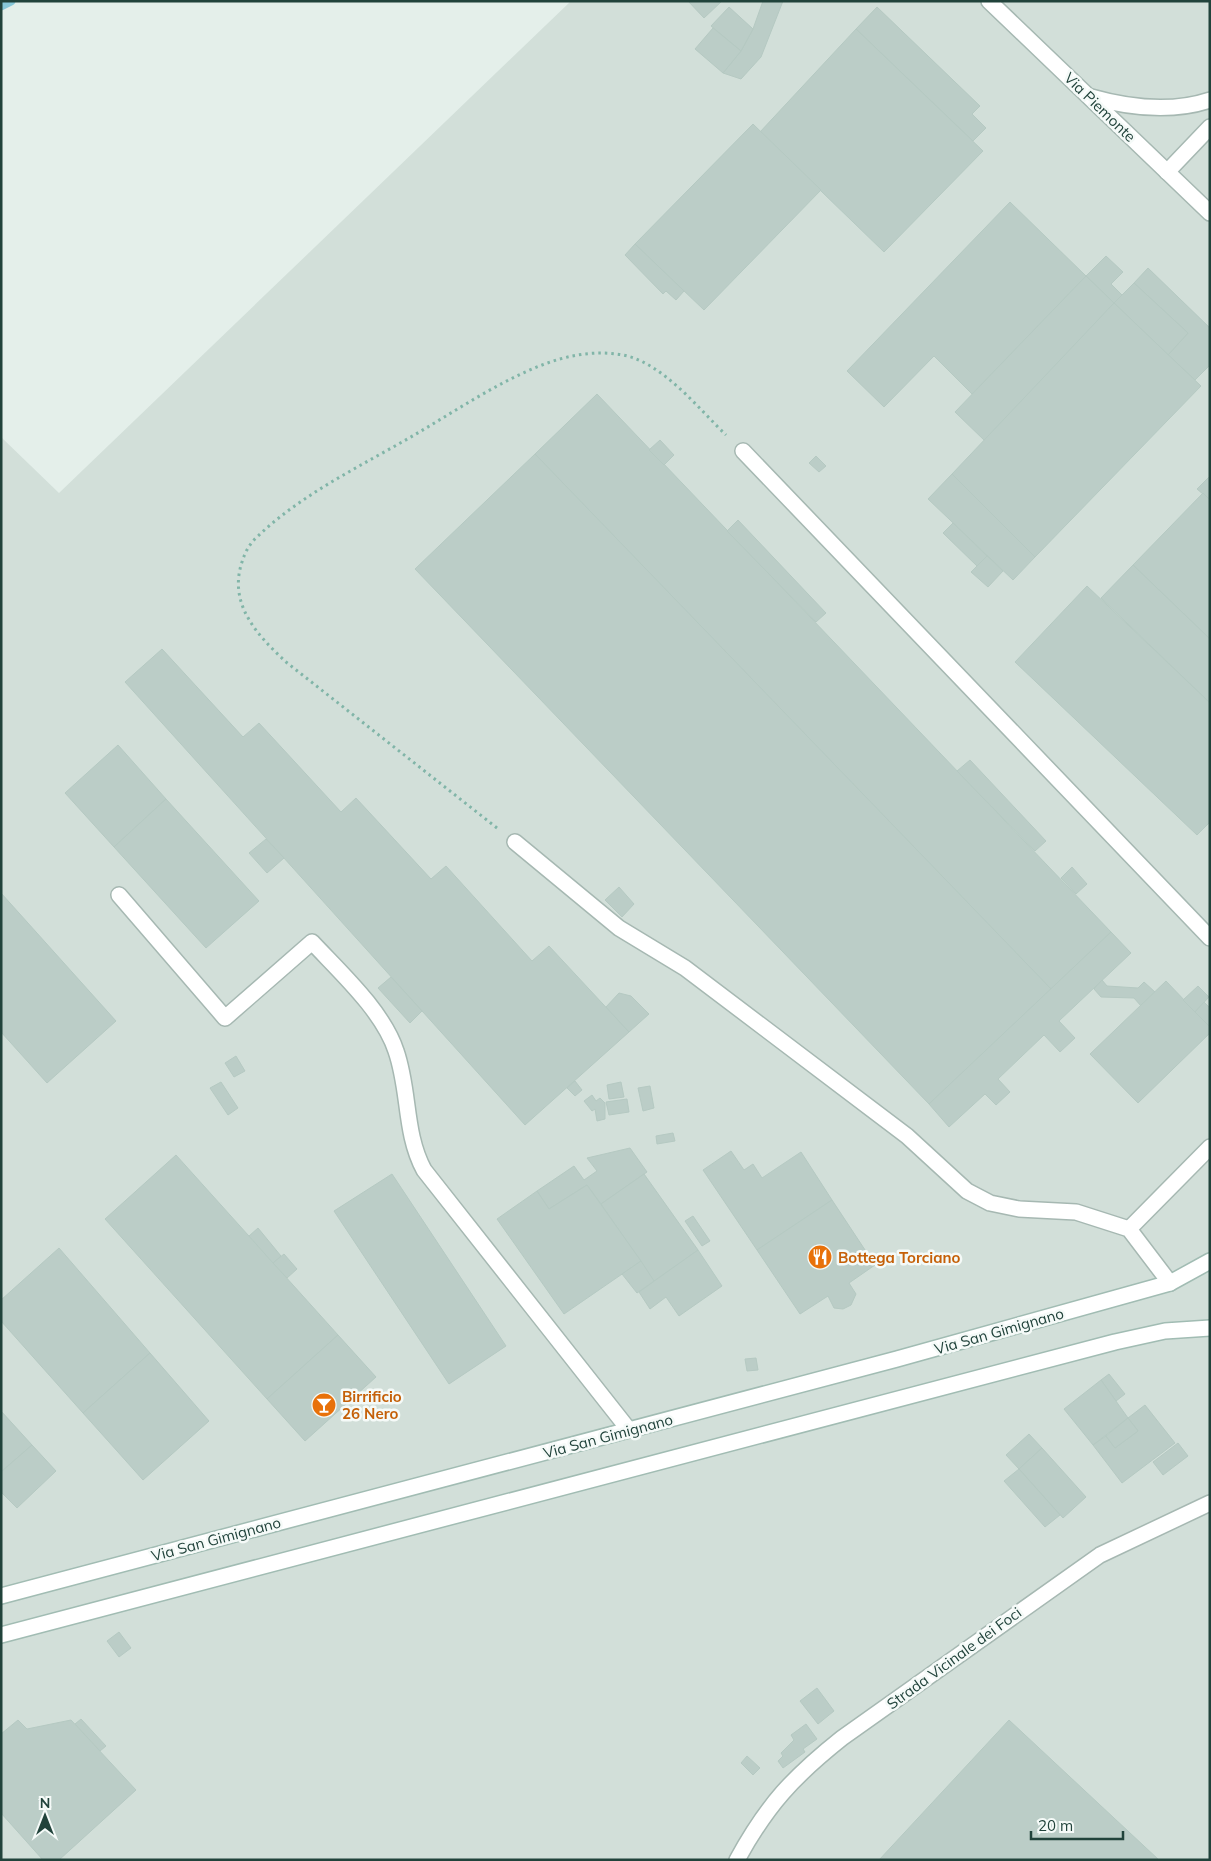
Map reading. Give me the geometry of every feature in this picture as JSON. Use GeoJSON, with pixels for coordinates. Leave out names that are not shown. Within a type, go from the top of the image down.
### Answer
{"type":"FeatureCollection","features":[{"type":"Feature","properties":{"kind":"main road","name":"Via Piemonte"},"geometry":{"type":"LineString","coordinates":[[989,1],[1210,213]]}},
{"type":"Feature","properties":{"kind":"main road"},"geometry":{"type":"LineString","coordinates":[[1090,97],[1125,105],[1162,108],[1198,104],[1210,100]]}},
{"type":"Feature","properties":{"kind":"main road"},"geometry":{"type":"LineString","coordinates":[[1168,172],[1210,127]]}},
{"type":"Feature","properties":{"kind":"main road"},"geometry":{"type":"LineString","coordinates":[[742,451],[1210,938]]}},
{"type":"Feature","properties":{"kind":"main road"},"geometry":{"type":"LineString","coordinates":[[515,842],[619,928],[685,968],[907,1136],[967,1192],[990,1203],[1019,1209],[1076,1212],[1129,1229],[1170,1283]]}},
{"type":"Feature","properties":{"kind":"main road"},"geometry":{"type":"LineString","coordinates":[[119,895],[226,1018],[312,942],[349,982],[391,1038],[401,1067],[412,1144],[424,1170],[629,1430]]}},
{"type":"Feature","properties":{"kind":"main road"},"geometry":{"type":"LineString","coordinates":[[1129,1229],[1210,1147]]}},
{"type":"Feature","properties":{"kind":"main road","name":"Via San Gimignano"},"geometry":{"type":"LineString","coordinates":[[1,1596],[897,1359],[1170,1283],[1210,1261]]}},
{"type":"Feature","properties":{"kind":"main road"},"geometry":{"type":"LineString","coordinates":[[1,1635],[1115,1342],[1165,1331],[1210,1328]]}},
{"type":"Feature","properties":{"kind":"main road","name":"Strada Vicinale dei Foci"},"geometry":{"type":"LineString","coordinates":[[737,1860],[769,1807],[798,1775],[842,1738],[1100,1555],[1210,1503]]}},
{"type":"Feature","properties":{"kind":"path"},"geometry":{"type":"LineString","coordinates":[[515,842],[286,662],[255,632],[240,601],[238,588],[239,574],[248,549],[268,527],[311,495],[516,376],[571,356],[590,352],[623,355],[639,359],[652,366],[663,374],[742,451]]}},
{"type":"Feature","properties":{"kind":"shaded area"},"geometry":{"type":"Polygon","coordinates":[[[571,1],[1210,1],[1210,1860],[1,1860],[1,437],[59,493],[571,1]]]}},
{"type":"Feature","properties":{"kind":"building"},"geometry":{"type":"Polygon","coordinates":[[[688,1],[722,1],[704,18],[688,1]]]}},
{"type":"Feature","properties":{"kind":"building"},"geometry":{"type":"Polygon","coordinates":[[[763,1],[783,1],[761,57],[741,79],[723,73],[741,51],[753,29],[763,1]]]}},
{"type":"Feature","properties":{"kind":"building"},"geometry":{"type":"Polygon","coordinates":[[[729,7],[753,29],[741,51],[711,26],[729,7]]]}},
{"type":"Feature","properties":{"kind":"building"},"geometry":{"type":"Polygon","coordinates":[[[877,7],[980,106],[972,114],[986,128],[973,141],[856,29],[877,7]]]}},
{"type":"Feature","properties":{"kind":"building"},"geometry":{"type":"Polygon","coordinates":[[[713,28],[741,51],[723,73],[695,49],[713,28]]]}},
{"type":"Feature","properties":{"kind":"building"},"geometry":{"type":"Polygon","coordinates":[[[856,29],[983,151],[884,252],[760,132],[856,29]]]}},
{"type":"Feature","properties":{"kind":"building"},"geometry":{"type":"Polygon","coordinates":[[[753,124],[821,190],[704,310],[635,244],[753,124]]]}},
{"type":"Feature","properties":{"kind":"building"},"geometry":{"type":"Polygon","coordinates":[[[1010,202],[1086,276],[972,394],[934,356],[884,407],[847,371],[1010,202]]]}},
{"type":"Feature","properties":{"kind":"building"},"geometry":{"type":"Polygon","coordinates":[[[635,244],[684,291],[676,300],[666,291],[663,294],[625,255],[635,244]]]}},
{"type":"Feature","properties":{"kind":"building"},"geometry":{"type":"Polygon","coordinates":[[[1106,256],[1123,272],[1111,284],[1122,295],[1114,303],[1086,276],[1106,256]]]}},
{"type":"Feature","properties":{"kind":"building"},"geometry":{"type":"Polygon","coordinates":[[[1148,268],[1210,328],[1210,365],[1195,380],[1168,355],[1188,333],[1134,283],[1148,268]]]}},
{"type":"Feature","properties":{"kind":"building"},"geometry":{"type":"Polygon","coordinates":[[[1086,276],[1114,303],[985,441],[955,412],[1086,276]]]}},
{"type":"Feature","properties":{"kind":"building"},"geometry":{"type":"Polygon","coordinates":[[[1134,283],[1188,333],[1168,355],[1114,303],[1134,283]]]}},
{"type":"Feature","properties":{"kind":"building"},"geometry":{"type":"Polygon","coordinates":[[[1114,303],[1201,386],[1035,557],[952,474],[1114,303]]]}},
{"type":"Feature","properties":{"kind":"building"},"geometry":{"type":"Polygon","coordinates":[[[597,394],[1111,932],[1051,989],[535,454],[597,394]]]}},
{"type":"Feature","properties":{"kind":"building"},"geometry":{"type":"Polygon","coordinates":[[[660,440],[674,455],[664,465],[649,450],[660,440]]]}},
{"type":"Feature","properties":{"kind":"building"},"geometry":{"type":"Polygon","coordinates":[[[535,454],[1051,989],[929,1104],[415,569],[535,454]]]}},
{"type":"Feature","properties":{"kind":"building"},"geometry":{"type":"Polygon","coordinates":[[[816,456],[826,466],[819,472],[809,463],[816,456]]]}},
{"type":"Feature","properties":{"kind":"building"},"geometry":{"type":"Polygon","coordinates":[[[952,474],[1035,557],[1013,580],[928,499],[952,474]]]}},
{"type":"Feature","properties":{"kind":"building"},"geometry":{"type":"Polygon","coordinates":[[[1210,476],[1210,500],[1197,489],[1210,476]]]}},
{"type":"Feature","properties":{"kind":"building"},"geometry":{"type":"Polygon","coordinates":[[[1203,493],[1210,500],[1210,639],[1133,565],[1203,493]]]}},
{"type":"Feature","properties":{"kind":"building"},"geometry":{"type":"Polygon","coordinates":[[[738,520],[826,613],[816,622],[727,531],[738,520]]]}},
{"type":"Feature","properties":{"kind":"building"},"geometry":{"type":"Polygon","coordinates":[[[953,523],[987,556],[977,566],[943,533],[953,523]]]}},
{"type":"Feature","properties":{"kind":"building"},"geometry":{"type":"Polygon","coordinates":[[[987,556],[1003,571],[988,587],[971,572],[987,556]]]}},
{"type":"Feature","properties":{"kind":"building"},"geometry":{"type":"Polygon","coordinates":[[[1133,565],[1210,639],[1210,703],[1101,598],[1133,565]]]}},
{"type":"Feature","properties":{"kind":"building"},"geometry":{"type":"Polygon","coordinates":[[[1087,586],[1210,703],[1210,822],[1197,835],[1015,662],[1087,586]]]}},
{"type":"Feature","properties":{"kind":"building"},"geometry":{"type":"Polygon","coordinates":[[[162,649],[243,737],[259,723],[341,812],[356,798],[431,879],[446,866],[532,961],[549,946],[629,1032],[525,1125],[125,682],[162,649]]]}},
{"type":"Feature","properties":{"kind":"building"},"geometry":{"type":"Polygon","coordinates":[[[118,745],[166,799],[114,847],[65,793],[118,745]]]}},
{"type":"Feature","properties":{"kind":"building"},"geometry":{"type":"Polygon","coordinates":[[[970,760],[1046,841],[1035,851],[957,771],[970,760]]]}},
{"type":"Feature","properties":{"kind":"building"},"geometry":{"type":"Polygon","coordinates":[[[166,799],[259,901],[206,948],[114,847],[166,799]]]}},
{"type":"Feature","properties":{"kind":"building"},"geometry":{"type":"Polygon","coordinates":[[[266,839],[284,858],[267,873],[249,853],[266,839]]]}},
{"type":"Feature","properties":{"kind":"building"},"geometry":{"type":"Polygon","coordinates":[[[1072,867],[1087,884],[1076,894],[1061,878],[1072,867]]]}},
{"type":"Feature","properties":{"kind":"building"},"geometry":{"type":"Polygon","coordinates":[[[619,887],[634,904],[622,917],[605,900],[619,887]]]}},
{"type":"Feature","properties":{"kind":"building"},"geometry":{"type":"Polygon","coordinates":[[[1,893],[116,1021],[47,1083],[1,1032],[1,893]]]}},
{"type":"Feature","properties":{"kind":"building"},"geometry":{"type":"Polygon","coordinates":[[[1111,932],[1131,953],[1059,1021],[1075,1038],[1060,1052],[1044,1035],[998,1079],[1010,1092],[996,1105],[985,1094],[949,1127],[929,1104],[1111,932]]]}},
{"type":"Feature","properties":{"kind":"building"},"geometry":{"type":"Polygon","coordinates":[[[391,977],[422,1011],[410,1023],[378,988],[391,977]]]}},
{"type":"Feature","properties":{"kind":"building"},"geometry":{"type":"Polygon","coordinates":[[[1102,980],[1107,986],[1138,988],[1144,982],[1155,992],[1141,1006],[1134,998],[1101,997],[1094,989],[1102,980]]]}},
{"type":"Feature","properties":{"kind":"building"},"geometry":{"type":"Polygon","coordinates":[[[1166,981],[1210,1027],[1210,1033],[1138,1103],[1090,1054],[1166,981]]]}},
{"type":"Feature","properties":{"kind":"building"},"geometry":{"type":"Polygon","coordinates":[[[1198,986],[1209,997],[1195,1012],[1183,1000],[1198,986]]]}},
{"type":"Feature","properties":{"kind":"building"},"geometry":{"type":"Polygon","coordinates":[[[619,993],[631,996],[649,1014],[629,1032],[606,1007],[619,993]]]}},
{"type":"Feature","properties":{"kind":"building"},"geometry":{"type":"Polygon","coordinates":[[[1204,1002],[1210,1008],[1210,1027],[1195,1012],[1204,1002]]]}},
{"type":"Feature","properties":{"kind":"building"},"geometry":{"type":"Polygon","coordinates":[[[236,1056],[245,1071],[234,1077],[225,1063],[236,1056]]]}},
{"type":"Feature","properties":{"kind":"building"},"geometry":{"type":"Polygon","coordinates":[[[575,1081],[582,1090],[575,1096],[567,1088],[575,1081]]]}},
{"type":"Feature","properties":{"kind":"building"},"geometry":{"type":"Polygon","coordinates":[[[221,1082],[238,1108],[228,1115],[210,1088],[221,1082]]]}},
{"type":"Feature","properties":{"kind":"building"},"geometry":{"type":"Polygon","coordinates":[[[621,1082],[624,1097],[609,1099],[607,1085],[621,1082]]]}},
{"type":"Feature","properties":{"kind":"building"},"geometry":{"type":"Polygon","coordinates":[[[650,1086],[654,1108],[643,1111],[638,1088],[650,1086]]]}},
{"type":"Feature","properties":{"kind":"building"},"geometry":{"type":"Polygon","coordinates":[[[592,1095],[596,1101],[600,1098],[605,1103],[605,1119],[597,1121],[595,1109],[592,1111],[584,1101],[592,1095]]]}},
{"type":"Feature","properties":{"kind":"building"},"geometry":{"type":"Polygon","coordinates":[[[627,1099],[629,1112],[609,1115],[606,1102],[627,1099]]]}},
{"type":"Feature","properties":{"kind":"building"},"geometry":{"type":"Polygon","coordinates":[[[673,1133],[675,1141],[657,1144],[656,1136],[673,1133]]]}},
{"type":"Feature","properties":{"kind":"building"},"geometry":{"type":"Polygon","coordinates":[[[630,1148],[647,1172],[601,1204],[587,1185],[549,1209],[537,1191],[574,1166],[584,1180],[597,1171],[587,1158],[630,1148]]]}},
{"type":"Feature","properties":{"kind":"building"},"geometry":{"type":"Polygon","coordinates":[[[731,1151],[744,1170],[753,1164],[762,1178],[801,1152],[832,1200],[757,1250],[703,1170],[731,1151]]]}},
{"type":"Feature","properties":{"kind":"building"},"geometry":{"type":"Polygon","coordinates":[[[176,1155],[338,1335],[267,1399],[105,1219],[176,1155]]]}},
{"type":"Feature","properties":{"kind":"building"},"geometry":{"type":"Polygon","coordinates":[[[392,1174],[506,1346],[449,1384],[334,1211],[392,1174]]]}},
{"type":"Feature","properties":{"kind":"building"},"geometry":{"type":"Polygon","coordinates":[[[644,1174],[698,1250],[654,1281],[601,1204],[644,1174]]]}},
{"type":"Feature","properties":{"kind":"building"},"geometry":{"type":"Polygon","coordinates":[[[587,1185],[641,1261],[564,1314],[497,1219],[537,1191],[549,1209],[587,1185]]]}},
{"type":"Feature","properties":{"kind":"building"},"geometry":{"type":"Polygon","coordinates":[[[832,1200],[875,1265],[849,1283],[856,1294],[851,1305],[843,1309],[834,1308],[828,1296],[800,1314],[757,1250],[832,1200]]]}},
{"type":"Feature","properties":{"kind":"building"},"geometry":{"type":"Polygon","coordinates":[[[693,1216],[710,1241],[702,1246],[685,1221],[693,1216]]]}},
{"type":"Feature","properties":{"kind":"building"},"geometry":{"type":"Polygon","coordinates":[[[258,1228],[281,1256],[273,1263],[249,1236],[258,1228]]]}},
{"type":"Feature","properties":{"kind":"building"},"geometry":{"type":"Polygon","coordinates":[[[59,1248],[150,1353],[83,1413],[1,1321],[1,1300],[59,1248]]]}},
{"type":"Feature","properties":{"kind":"building"},"geometry":{"type":"Polygon","coordinates":[[[698,1250],[722,1286],[679,1316],[666,1297],[650,1309],[639,1292],[698,1250]]]}},
{"type":"Feature","properties":{"kind":"building"},"geometry":{"type":"Polygon","coordinates":[[[284,1254],[297,1269],[287,1278],[273,1263],[284,1254]]]}},
{"type":"Feature","properties":{"kind":"building"},"geometry":{"type":"Polygon","coordinates":[[[641,1261],[654,1281],[637,1293],[622,1274],[641,1261]]]}},
{"type":"Feature","properties":{"kind":"building"},"geometry":{"type":"Polygon","coordinates":[[[338,1335],[376,1377],[305,1441],[267,1399],[338,1335]]]}},
{"type":"Feature","properties":{"kind":"building"},"geometry":{"type":"Polygon","coordinates":[[[150,1353],[209,1421],[143,1480],[83,1413],[150,1353]]]}},
{"type":"Feature","properties":{"kind":"building"},"geometry":{"type":"Polygon","coordinates":[[[756,1358],[758,1370],[747,1371],[745,1359],[756,1358]]]}},
{"type":"Feature","properties":{"kind":"building"},"geometry":{"type":"Polygon","coordinates":[[[1109,1374],[1125,1394],[1116,1401],[1101,1380],[1109,1374]]]}},
{"type":"Feature","properties":{"kind":"building"},"geometry":{"type":"Polygon","coordinates":[[[1101,1380],[1128,1418],[1093,1445],[1064,1409],[1101,1380]]]}},
{"type":"Feature","properties":{"kind":"building"},"geometry":{"type":"Polygon","coordinates":[[[1145,1405],[1175,1443],[1122,1483],[1093,1445],[1106,1436],[1115,1448],[1138,1431],[1128,1418],[1145,1405]]]}},
{"type":"Feature","properties":{"kind":"building"},"geometry":{"type":"Polygon","coordinates":[[[1,1411],[32,1445],[1,1472],[1,1411]]]}},
{"type":"Feature","properties":{"kind":"building"},"geometry":{"type":"Polygon","coordinates":[[[1128,1418],[1138,1431],[1115,1448],[1106,1436],[1128,1418]]]}},
{"type":"Feature","properties":{"kind":"building"},"geometry":{"type":"Polygon","coordinates":[[[1029,1434],[1042,1448],[1019,1469],[1006,1455],[1029,1434]]]}},
{"type":"Feature","properties":{"kind":"building"},"geometry":{"type":"Polygon","coordinates":[[[1178,1443],[1188,1456],[1163,1475],[1153,1462],[1178,1443]]]}},
{"type":"Feature","properties":{"kind":"building"},"geometry":{"type":"Polygon","coordinates":[[[32,1445],[56,1471],[17,1508],[1,1492],[1,1472],[32,1445]]]}},
{"type":"Feature","properties":{"kind":"building"},"geometry":{"type":"Polygon","coordinates":[[[1042,1448],[1086,1497],[1063,1518],[1019,1469],[1042,1448]]]}},
{"type":"Feature","properties":{"kind":"building"},"geometry":{"type":"Polygon","coordinates":[[[1019,1469],[1060,1515],[1045,1527],[1004,1481],[1019,1469]]]}},
{"type":"Feature","properties":{"kind":"building"},"geometry":{"type":"Polygon","coordinates":[[[119,1632],[131,1648],[119,1657],[107,1641],[119,1632]]]}},
{"type":"Feature","properties":{"kind":"building"},"geometry":{"type":"Polygon","coordinates":[[[817,1688],[834,1711],[818,1724],[800,1701],[817,1688]]]}},
{"type":"Feature","properties":{"kind":"building"},"geometry":{"type":"Polygon","coordinates":[[[81,1719],[106,1746],[100,1751],[75,1724],[81,1719]]]}},
{"type":"Feature","properties":{"kind":"building"},"geometry":{"type":"Polygon","coordinates":[[[18,1720],[27,1729],[71,1720],[136,1790],[59,1860],[43,1860],[1,1813],[1,1734],[18,1720]]]}},
{"type":"Feature","properties":{"kind":"building"},"geometry":{"type":"Polygon","coordinates":[[[1009,1720],[1159,1860],[879,1860],[1009,1720]]]}},
{"type":"Feature","properties":{"kind":"building"},"geometry":{"type":"Polygon","coordinates":[[[806,1724],[817,1739],[803,1749],[805,1752],[783,1768],[778,1761],[783,1756],[781,1753],[794,1740],[791,1735],[806,1724]]]}},
{"type":"Feature","properties":{"kind":"building"},"geometry":{"type":"Polygon","coordinates":[[[747,1756],[760,1768],[753,1775],[741,1763],[747,1756]]]}},
{"type":"Feature","properties":{"kind":"waterway"},"geometry":{"type":"LineString","coordinates":[[1,6],[11,1]]}},
{"type":"Feature","properties":{"kind":"place","name":"Bottega Torciano"},"geometry":{"type":"Point","coordinates":[820,1257]}},
{"type":"Feature","properties":{"kind":"place","name":"Birrificio 26 Nero"},"geometry":{"type":"Point","coordinates":[324,1405]}}]}
